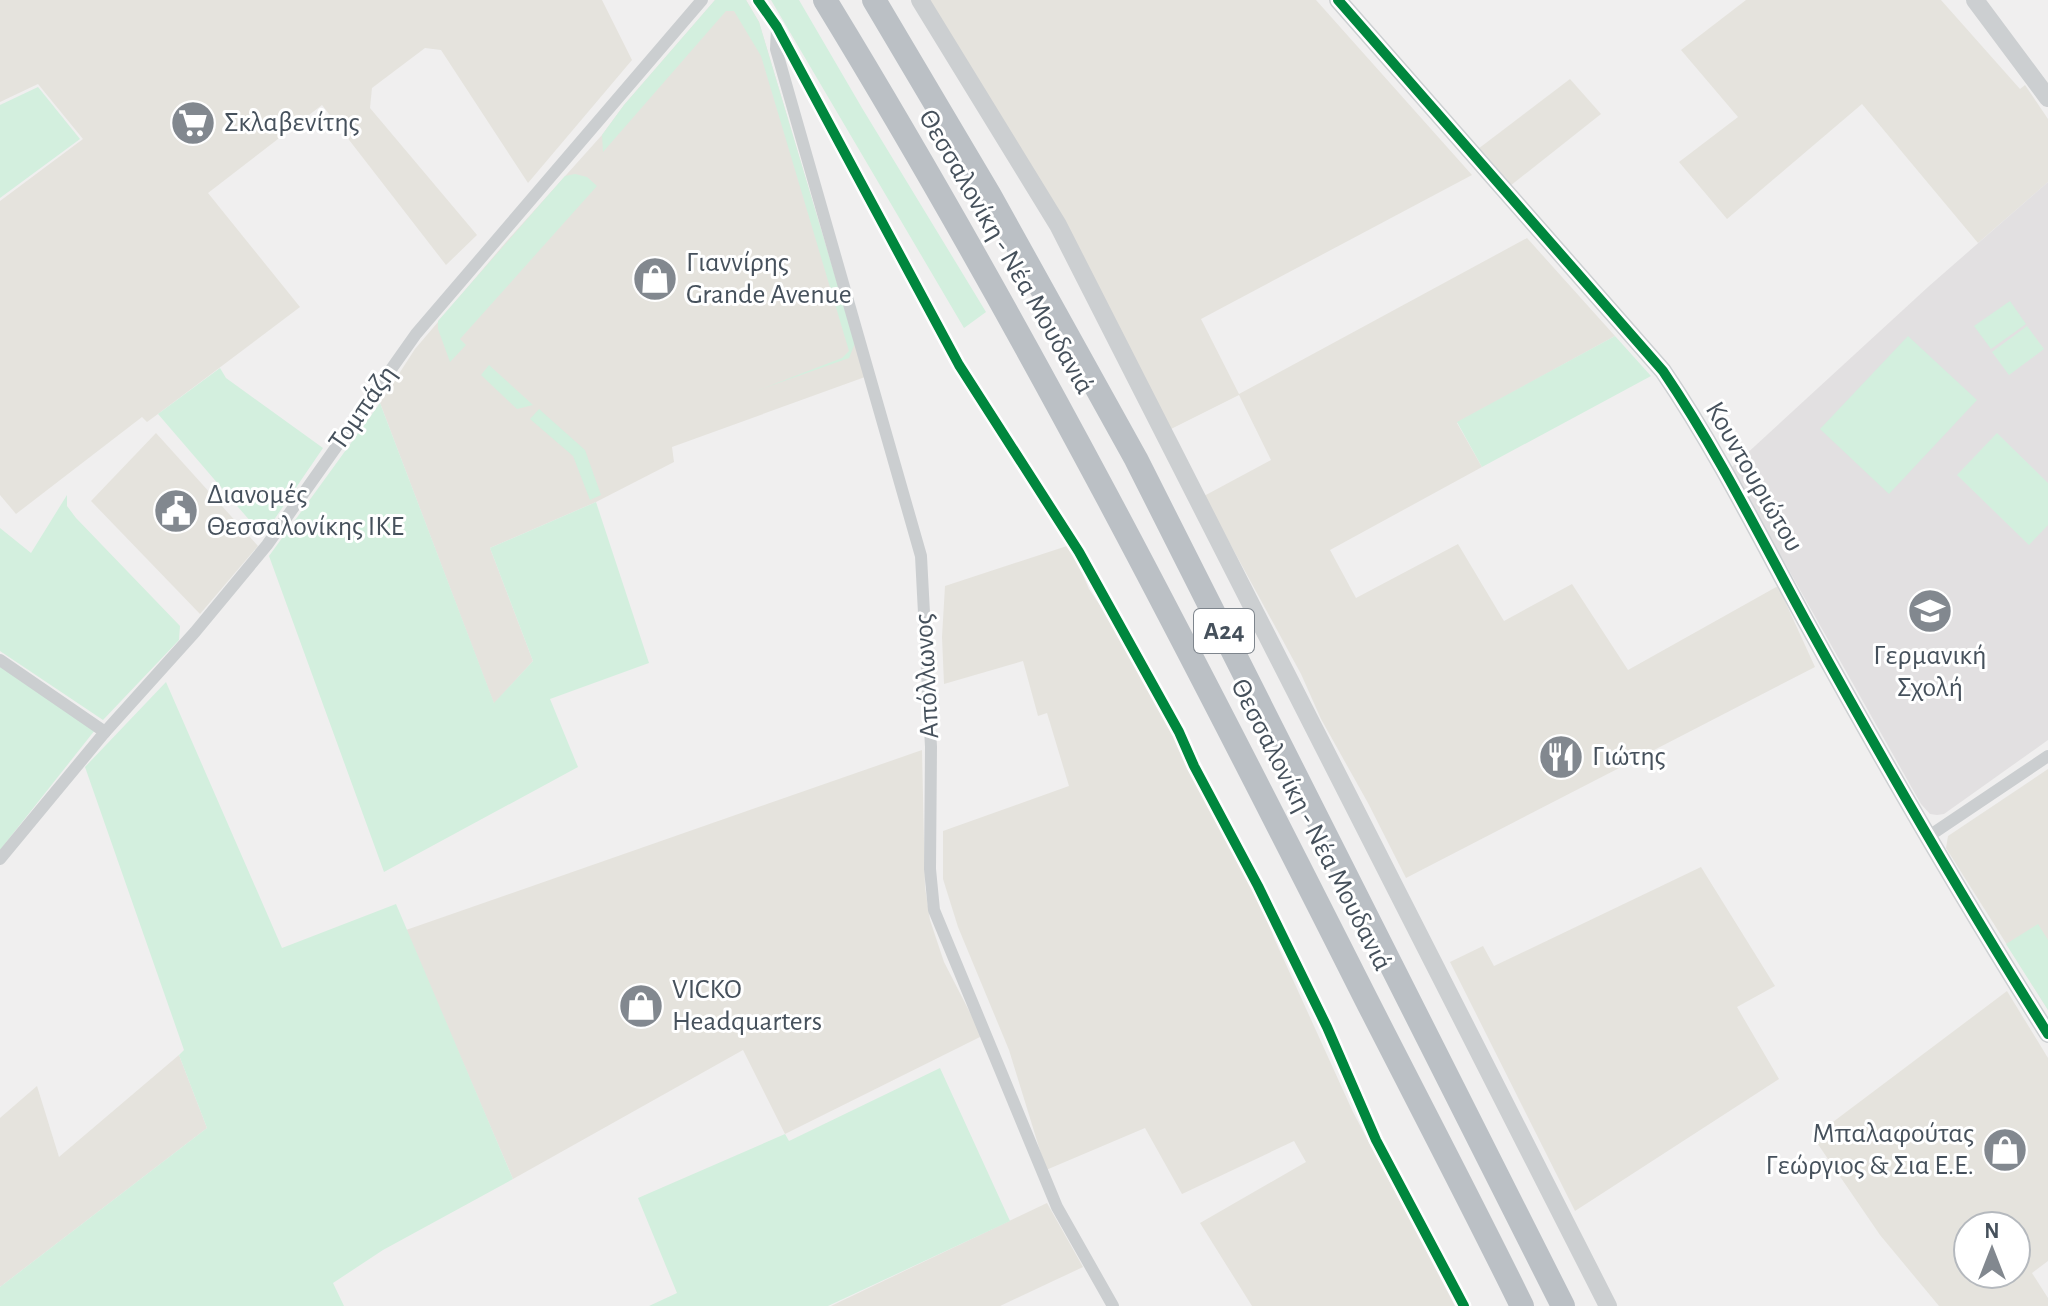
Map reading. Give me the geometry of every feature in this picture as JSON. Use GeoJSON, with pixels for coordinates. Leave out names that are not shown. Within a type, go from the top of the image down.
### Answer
{"type":"FeatureCollection","features":[{"type":"Feature","properties":{"kind":"highway","name":"Θεσσαλονίκη - Νέα Μουδανιά"},"geometry":{"type":"LineString","coordinates":[[825,0],[951,212],[1124,526],[1274,812],[1522,1306]]}},
{"type":"Feature","properties":{"kind":"highway","name":"Θεσσαλονίκη - Νέα Μουδανιά"},"geometry":{"type":"LineString","coordinates":[[874,0],[989,194],[1136,459],[1563,1306]]}},
{"type":"Feature","properties":{"kind":"highway"},"geometry":{"type":"LineString","coordinates":[[1548,1277],[1581,1306]]}},
{"type":"Feature","properties":{"kind":"street","name":"Τομπάζη"},"geometry":{"type":"LineString","coordinates":[[0,859],[267,545],[416,334],[702,0]]}},
{"type":"Feature","properties":{"kind":"street"},"geometry":{"type":"LineString","coordinates":[[758,0],[777,27],[959,365],[1079,552],[1179,732],[1327,1027],[1376,1140],[1464,1306]]}},
{"type":"Feature","properties":{"kind":"street"},"geometry":{"type":"LineString","coordinates":[[920,0],[1058,225],[1608,1306]]}},
{"type":"Feature","properties":{"kind":"street","name":"Κουντουριώτου"},"geometry":{"type":"LineString","coordinates":[[1338,0],[1663,371],[1701,428],[1929,836],[2048,1034]]}},
{"type":"Feature","properties":{"kind":"street"},"geometry":{"type":"LineString","coordinates":[[1975,0],[2045,86]]}},
{"type":"Feature","properties":{"kind":"street","name":"Απόλλωνος"},"geometry":{"type":"LineString","coordinates":[[777,27],[776,49],[921,556],[931,747],[930,869],[934,910],[1057,1207],[1113,1306]]}},
{"type":"Feature","properties":{"kind":"street"},"geometry":{"type":"LineString","coordinates":[[0,660],[105,732]]}},
{"type":"Feature","properties":{"kind":"street"},"geometry":{"type":"LineString","coordinates":[[1929,836],[2048,756]]}},
{"type":"Feature","properties":{"kind":"shaded area"},"geometry":{"type":"Polygon","coordinates":[[[0,0],[602,0],[632,60],[528,183],[441,50],[425,48],[372,88],[370,108],[477,235],[446,265],[322,105],[208,193],[300,307],[147,422],[142,417],[16,514],[0,495],[0,201],[83,139],[38,84],[0,102],[0,0]]]}},
{"type":"Feature","properties":{"kind":"shaded area","name":"Γιαννίρης Grande Avenue"},"geometry":{"type":"Polygon","coordinates":[[[715,0],[746,0],[759,22],[865,377],[672,447],[674,462],[596,502],[490,548],[533,661],[494,704],[380,403],[415,349],[715,0]]]}},
{"type":"Feature","properties":{"kind":"shaded area"},"geometry":{"type":"Polygon","coordinates":[[[927,0],[1316,0],[1472,175],[1201,319],[1239,394],[1527,238],[1615,336],[1457,423],[1482,467],[1330,550],[1356,598],[1458,544],[1504,621],[1572,584],[1628,670],[1778,586],[1815,667],[1406,878],[1321,719],[1301,674],[1204,496],[1271,460],[1239,395],[1169,430],[927,0]]]}},
{"type":"Feature","properties":{"kind":"shaded area"},"geometry":{"type":"Polygon","coordinates":[[[1746,0],[1941,0],[2020,89],[2025,85],[2048,119],[2048,182],[1978,243],[1862,104],[1727,219],[1679,162],[1738,117],[1681,50],[1746,0]]]}},
{"type":"Feature","properties":{"kind":"shaded area"},"geometry":{"type":"Polygon","coordinates":[[[1570,79],[1601,114],[1510,186],[1478,149],[1570,79]]]}},
{"type":"Feature","properties":{"kind":"shaded area","name":"Γερμανική Σχολή"},"geometry":{"type":"Polygon","coordinates":[[[2048,182],[2048,740],[1944,814],[1930,814],[1921,804],[1731,468],[1928,287],[2048,182]]]}},
{"type":"Feature","properties":{"kind":"shaded area"},"geometry":{"type":"Polygon","coordinates":[[[156,433],[258,546],[200,614],[91,501],[156,433]]]}},
{"type":"Feature","properties":{"kind":"shaded area"},"geometry":{"type":"Polygon","coordinates":[[[1070,545],[1089,589],[1118,632],[1248,866],[1274,938],[1353,1112],[1455,1306],[1252,1306],[1200,1223],[1306,1162],[1294,1141],[1182,1194],[1145,1128],[1046,1170],[1009,1050],[958,927],[943,879],[943,831],[1069,786],[1047,713],[1038,716],[1023,661],[944,684],[942,637],[945,586],[1070,545]]]}},
{"type":"Feature","properties":{"kind":"shaded area","name":"VICKO Headquarters"},"geometry":{"type":"Polygon","coordinates":[[[922,750],[925,887],[930,920],[944,962],[982,1036],[785,1134],[743,1050],[513,1179],[406,930],[922,750]]]}},
{"type":"Feature","properties":{"kind":"shaded area"},"geometry":{"type":"Polygon","coordinates":[[[2048,769],[2048,1010],[1946,848],[1948,836],[2048,769]]]}},
{"type":"Feature","properties":{"kind":"shaded area"},"geometry":{"type":"Polygon","coordinates":[[[1701,867],[1775,986],[1737,1007],[1779,1079],[1575,1211],[1450,962],[1483,946],[1494,966],[1701,867]]]}},
{"type":"Feature","properties":{"kind":"shaded area"},"geometry":{"type":"Polygon","coordinates":[[[2007,991],[2048,1058],[2048,1261],[2032,1273],[2048,1298],[2048,1306],[1939,1306],[1880,1235],[1813,1137],[2007,991]]]}},
{"type":"Feature","properties":{"kind":"shaded area"},"geometry":{"type":"Polygon","coordinates":[[[179,1055],[207,1128],[0,1287],[0,1118],[37,1086],[59,1157],[179,1055]]]}},
{"type":"Feature","properties":{"kind":"shaded area"},"geometry":{"type":"Polygon","coordinates":[[[1047,1203],[1083,1267],[1000,1306],[831,1306],[1047,1203]]]}},
{"type":"Feature","properties":{"kind":"green space"},"geometry":{"type":"Polygon","coordinates":[[[715,0],[746,0],[759,22],[855,343],[849,358],[756,391],[842,358],[849,351],[761,56],[734,11],[726,11],[603,152],[602,135],[624,105],[715,0]]]}},
{"type":"Feature","properties":{"kind":"green space"},"geometry":{"type":"Polygon","coordinates":[[[771,0],[799,0],[986,312],[964,328],[771,0]]]}},
{"type":"Feature","properties":{"kind":"green space"},"geometry":{"type":"Polygon","coordinates":[[[38,87],[80,139],[0,198],[0,105],[38,87]]]}},
{"type":"Feature","properties":{"kind":"green space"},"geometry":{"type":"Polygon","coordinates":[[[575,174],[587,177],[597,186],[460,339],[466,345],[450,362],[438,321],[565,176],[575,174]]]}},
{"type":"Feature","properties":{"kind":"green space"},"geometry":{"type":"Polygon","coordinates":[[[2010,301],[2026,324],[1991,349],[1974,326],[2010,301]]]}},
{"type":"Feature","properties":{"kind":"green space"},"geometry":{"type":"Polygon","coordinates":[[[2027,326],[2044,349],[2009,375],[1992,352],[2027,326]]]}},
{"type":"Feature","properties":{"kind":"green space"},"geometry":{"type":"Polygon","coordinates":[[[1615,336],[1651,376],[1482,467],[1457,422],[1615,336]]]}},
{"type":"Feature","properties":{"kind":"green space"},"geometry":{"type":"Polygon","coordinates":[[[1908,336],[1977,400],[1889,494],[1820,429],[1908,336]]]}},
{"type":"Feature","properties":{"kind":"green space"},"geometry":{"type":"Polygon","coordinates":[[[489,365],[533,405],[517,409],[481,375],[489,365]]]}},
{"type":"Feature","properties":{"kind":"green space"},"geometry":{"type":"Polygon","coordinates":[[[220,368],[226,378],[323,448],[263,536],[158,414],[220,368]]]}},
{"type":"Feature","properties":{"kind":"green space"},"geometry":{"type":"Polygon","coordinates":[[[380,403],[494,703],[533,661],[490,548],[596,502],[649,663],[550,699],[578,767],[384,872],[269,556],[380,403]]]}},
{"type":"Feature","properties":{"kind":"green space"},"geometry":{"type":"Polygon","coordinates":[[[539,409],[585,450],[601,495],[590,500],[573,456],[530,419],[539,409]]]}},
{"type":"Feature","properties":{"kind":"green space"},"geometry":{"type":"Polygon","coordinates":[[[1997,433],[2048,483],[2048,525],[2029,545],[1957,475],[1997,433]]]}},
{"type":"Feature","properties":{"kind":"green space"},"geometry":{"type":"Polygon","coordinates":[[[67,495],[67,506],[76,518],[180,626],[179,640],[103,720],[0,651],[0,528],[31,553],[67,495]]]}},
{"type":"Feature","properties":{"kind":"green space"},"geometry":{"type":"Polygon","coordinates":[[[0,665],[95,730],[0,850],[0,665]]]}},
{"type":"Feature","properties":{"kind":"green space"},"geometry":{"type":"Polygon","coordinates":[[[166,682],[282,948],[396,904],[513,1179],[383,1250],[333,1283],[344,1306],[0,1306],[0,1287],[207,1128],[179,1055],[184,1050],[85,767],[166,682]]]}},
{"type":"Feature","properties":{"kind":"green space"},"geometry":{"type":"Polygon","coordinates":[[[2038,924],[2048,940],[2048,1010],[2006,944],[2038,924]]]}},
{"type":"Feature","properties":{"kind":"green space"},"geometry":{"type":"Polygon","coordinates":[[[940,1068],[1010,1221],[828,1306],[649,1306],[677,1293],[638,1198],[785,1134],[789,1141],[940,1068]]]}},
{"type":"Feature","properties":{"kind":"cycle path"},"geometry":{"type":"LineString","coordinates":[[758,0],[777,27],[959,365],[1079,552],[1179,732],[1327,1027],[1376,1140],[1464,1306]]}},
{"type":"Feature","properties":{"kind":"cycle path"},"geometry":{"type":"LineString","coordinates":[[1338,0],[1663,371],[1721,464],[1925,831],[2048,1034]]}},
{"type":"Feature","properties":{"kind":"place","name":"Σκλαβενίτης"},"geometry":{"type":"Point","coordinates":[193,123]}},
{"type":"Feature","properties":{"kind":"place","name":"Γιαννίρης Grande Avenue"},"geometry":{"type":"Point","coordinates":[655,279]}},
{"type":"Feature","properties":{"kind":"place","name":"Διανομές Θεσσαλονίκης ΙΚΕ"},"geometry":{"type":"Point","coordinates":[176,511]}},
{"type":"Feature","properties":{"kind":"place","name":"Γερμανική Σχολή"},"geometry":{"type":"Point","coordinates":[1930,611]}},
{"type":"Feature","properties":{"kind":"place","name":"Γιώτης"},"geometry":{"type":"Point","coordinates":[1561,757]}},
{"type":"Feature","properties":{"kind":"place","name":"VICKO Headquarters"},"geometry":{"type":"Point","coordinates":[641,1006]}},
{"type":"Feature","properties":{"kind":"place","name":"Μπαλαφούτας Γεώργιος & Σια Ε.Ε."},"geometry":{"type":"Point","coordinates":[2005,1150]}}]}
